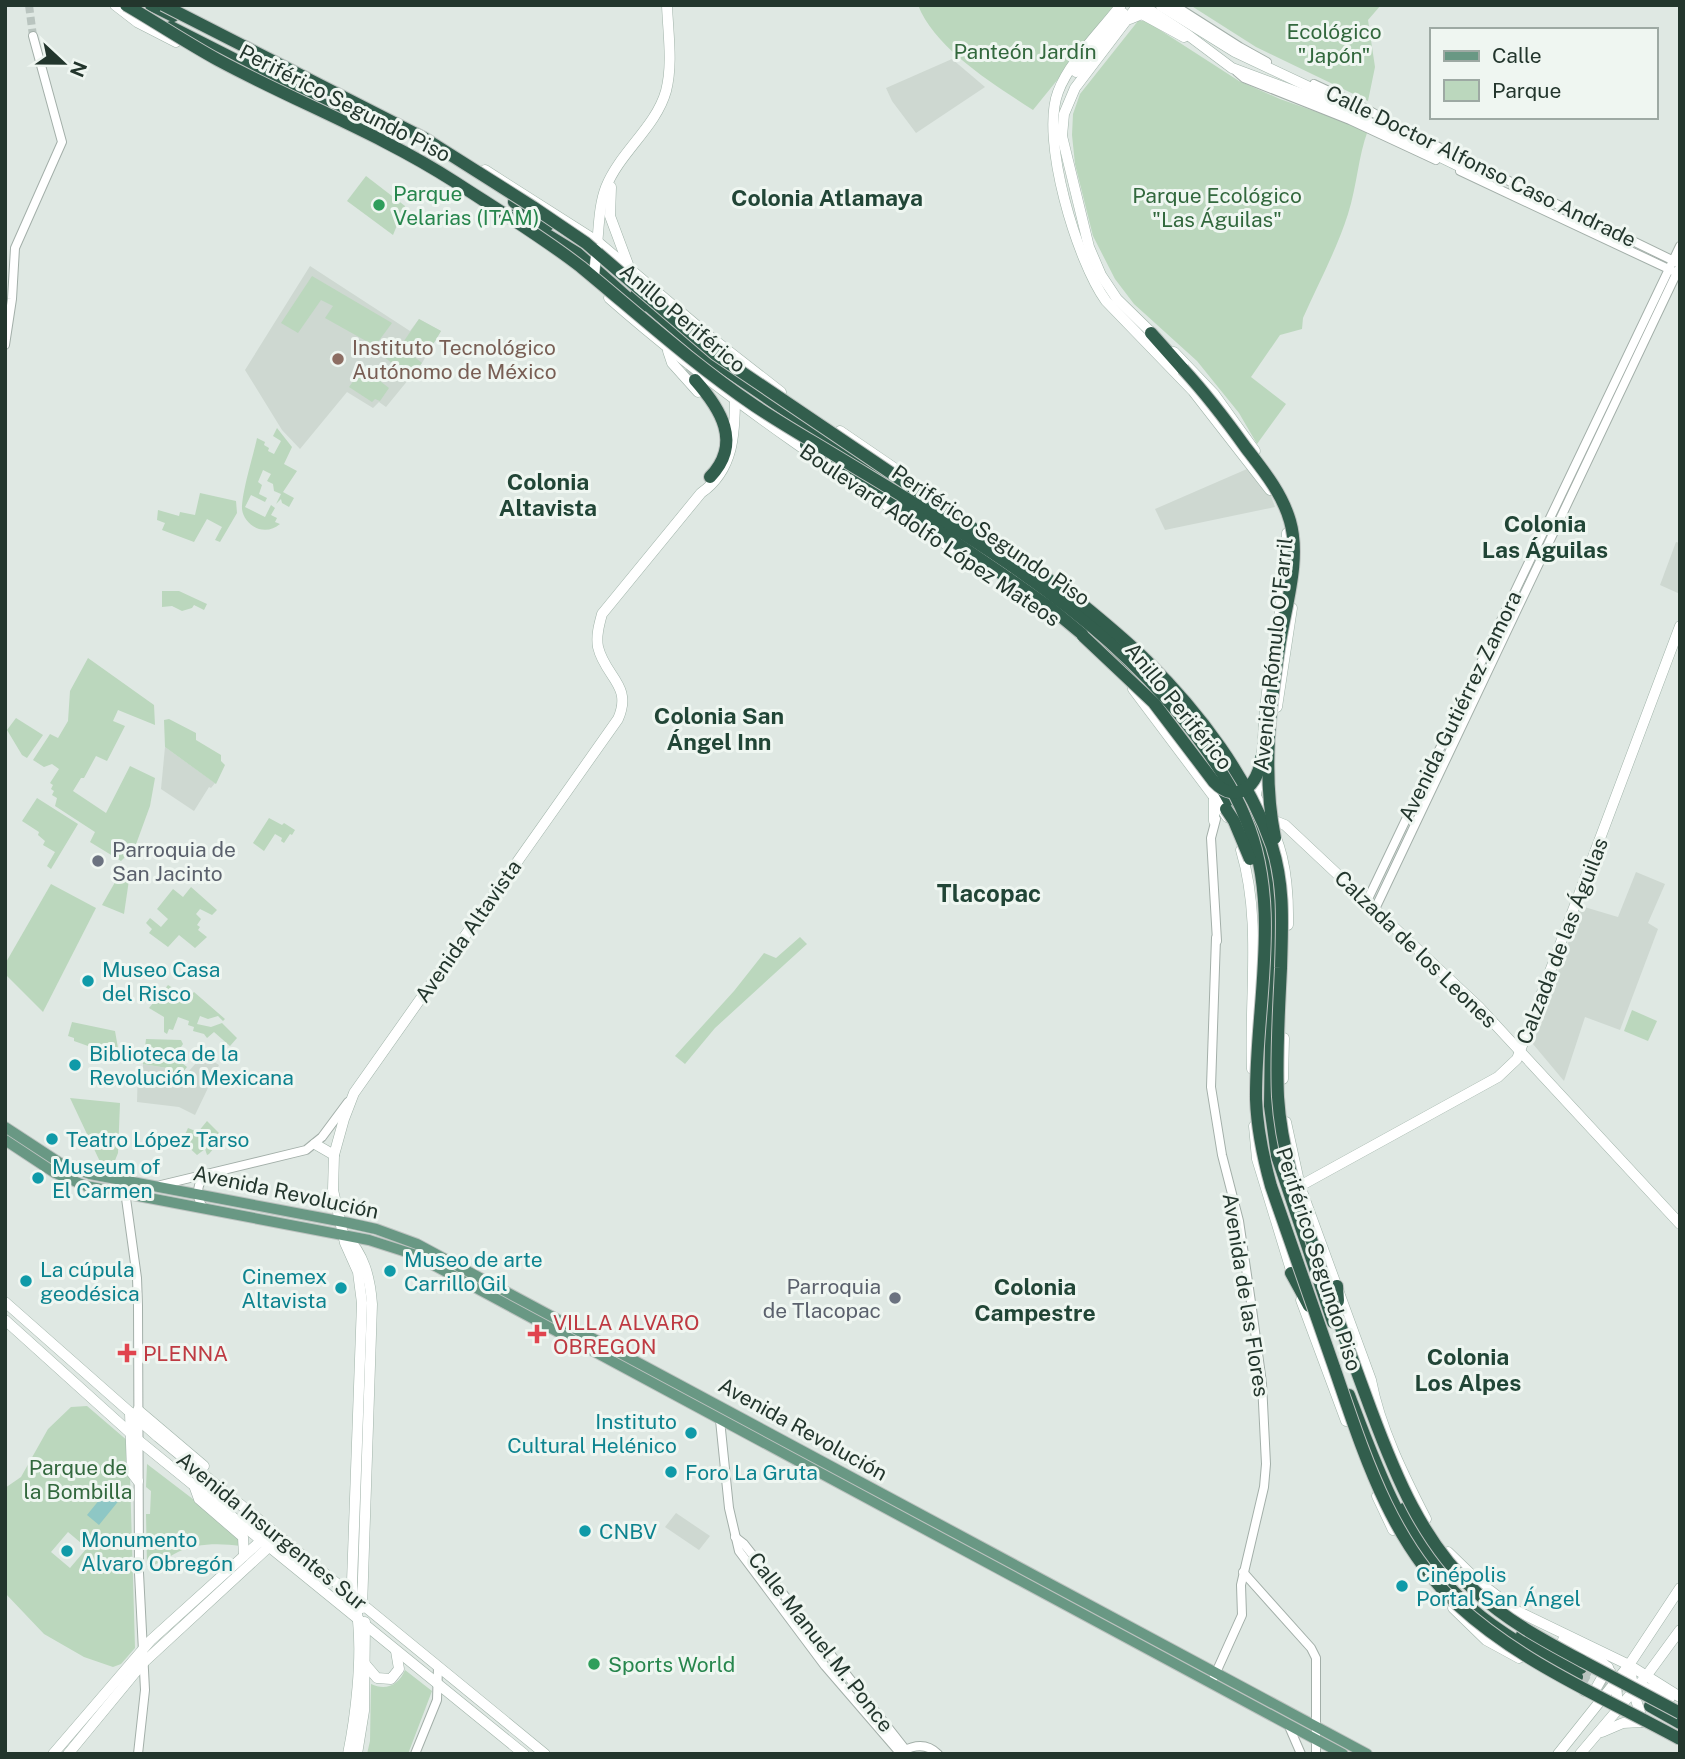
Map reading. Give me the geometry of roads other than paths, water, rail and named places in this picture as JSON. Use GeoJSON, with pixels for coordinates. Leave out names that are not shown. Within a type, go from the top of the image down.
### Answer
{"type":"FeatureCollection","features":[{"type":"Feature","properties":{"kind":"highway","name":"Anillo Periférico"},"geometry":{"type":"LineString","coordinates":[[129,5],[415,152],[577,253],[704,366],[1058,607],[1124,664],[1149,700],[1228,795],[1249,839],[1266,903],[1261,1106],[1266,1156],[1333,1350],[1395,1508],[1413,1541],[1451,1582]]}},
{"type":"Feature","properties":{"kind":"highway","name":"Periférico Segundo Piso"},"geometry":{"type":"LineString","coordinates":[[129,5],[217,59],[415,158],[450,179],[579,266],[659,334],[755,406],[952,528],[1067,606],[1139,667],[1165,696],[1229,784],[1246,818],[1257,854],[1264,889],[1265,927],[1256,1100],[1260,1146],[1271,1186],[1364,1452],[1389,1511],[1407,1544],[1435,1581],[1504,1642],[1680,1742]]}},
{"type":"Feature","properties":{"kind":"highway","name":"Anillo Periférico"},"geometry":{"type":"LineString","coordinates":[[151,5],[459,164],[582,248],[709,358],[1073,604],[1127,654],[1234,790],[1259,830],[1265,846],[1273,904],[1270,1077],[1271,1117],[1277,1156],[1377,1447],[1402,1505],[1463,1601],[1509,1637],[1579,1672]]}},
{"type":"Feature","properties":{"kind":"highway","name":"Periférico Segundo Piso"},"geometry":{"type":"LineString","coordinates":[[163,5],[424,138],[586,243],[715,354],[1070,594],[1146,660],[1193,712],[1242,782],[1262,820],[1273,849],[1282,890],[1278,1095],[1282,1140],[1336,1315],[1408,1502],[1426,1532],[1456,1572],[1499,1612],[1544,1641],[1680,1713]]}},
{"type":"Feature","properties":{"kind":"highway"},"geometry":{"type":"LineString","coordinates":[[286,62],[317,89]]}},
{"type":"Feature","properties":{"kind":"highway"},"geometry":{"type":"LineString","coordinates":[[306,108],[345,116]]}},
{"type":"Feature","properties":{"kind":"highway"},"geometry":{"type":"LineString","coordinates":[[459,164],[473,170]]}},
{"type":"Feature","properties":{"kind":"highway"},"geometry":{"type":"LineString","coordinates":[[509,211],[521,220]]}},
{"type":"Feature","properties":{"kind":"highway"},"geometry":{"type":"LineString","coordinates":[[806,445],[896,502],[1054,610],[1149,700],[1219,786],[1228,791],[1240,791],[1250,786],[1260,771],[1268,693],[1293,561],[1290,520],[1282,499],[1213,403],[1151,332]]}},
{"type":"Feature","properties":{"kind":"highway"},"geometry":{"type":"LineString","coordinates":[[705,379],[711,398],[721,414],[725,430],[725,454],[718,469],[710,477]]}},
{"type":"Feature","properties":{"kind":"highway"},"geometry":{"type":"LineString","coordinates":[[831,435],[855,441]]}},
{"type":"Feature","properties":{"kind":"highway"},"geometry":{"type":"LineString","coordinates":[[955,550],[970,545]]}},
{"type":"Feature","properties":{"kind":"highway"},"geometry":{"type":"LineString","coordinates":[[1058,607],[1061,623]]}},
{"type":"Feature","properties":{"kind":"highway"},"geometry":{"type":"LineString","coordinates":[[1125,634],[1127,654]]}},
{"type":"Feature","properties":{"kind":"highway"},"geometry":{"type":"LineString","coordinates":[[1279,644],[1268,773],[1282,890]]}},
{"type":"Feature","properties":{"kind":"highway"},"geometry":{"type":"LineString","coordinates":[[1149,700],[1234,821],[1247,849],[1265,927]]}},
{"type":"Feature","properties":{"kind":"highway"},"geometry":{"type":"LineString","coordinates":[[1251,1027],[1264,1012]]}},
{"type":"Feature","properties":{"kind":"highway"},"geometry":{"type":"LineString","coordinates":[[1270,1077],[1283,1095]]}},
{"type":"Feature","properties":{"kind":"highway"},"geometry":{"type":"LineString","coordinates":[[1291,1273],[1333,1350]]}},
{"type":"Feature","properties":{"kind":"highway"},"geometry":{"type":"LineString","coordinates":[[1337,1286],[1338,1301],[1370,1395],[1404,1480],[1408,1502]]}},
{"type":"Feature","properties":{"kind":"highway"},"geometry":{"type":"LineString","coordinates":[[1355,1383],[1374,1396]]}},
{"type":"Feature","properties":{"kind":"highway"},"geometry":{"type":"LineString","coordinates":[[1426,1577],[1451,1582],[1452,1557]]}},
{"type":"Feature","properties":{"kind":"highway"},"geometry":{"type":"LineString","coordinates":[[1644,1715],[1680,1723]]}},
{"type":"Feature","properties":{"kind":"highway"},"geometry":{"type":"LineString","coordinates":[[1644,1715],[1680,1733]]}},
{"type":"Feature","properties":{"kind":"main road"},"geometry":{"type":"LineString","coordinates":[[109,5],[137,22]]}},
{"type":"Feature","properties":{"kind":"main road","name":"Boulevard Adolfo López Mateos"},"geometry":{"type":"LineString","coordinates":[[115,5],[137,22],[444,178],[593,279],[667,349],[808,454],[1026,597],[1061,623],[1149,700],[1226,811],[1244,846],[1250,880],[1254,950],[1251,1027],[1254,1143],[1291,1273],[1384,1514],[1426,1577],[1486,1640],[1617,1709],[1644,1715],[1680,1742]]}},
{"type":"Feature","properties":{"kind":"main road"},"geometry":{"type":"LineString","coordinates":[[174,5],[427,133],[576,227],[629,267],[725,348],[733,362],[742,403],[734,429]]}},
{"type":"Feature","properties":{"kind":"main road"},"geometry":{"type":"LineString","coordinates":[[593,279],[600,212],[606,186],[666,92],[669,69],[667,5]]}},
{"type":"Feature","properties":{"kind":"main road"},"geometry":{"type":"LineString","coordinates":[[1140,5],[1161,11],[1235,52],[1290,75],[1468,168],[1335,106],[1232,68],[1194,40],[1161,11],[1154,5]]}},
{"type":"Feature","properties":{"kind":"main road","name":"Avenida Rómulo O'Farril"},"geometry":{"type":"LineString","coordinates":[[1140,5],[1123,13],[1071,69],[1057,93],[1052,124],[1055,154],[1076,240],[1095,285],[1115,310],[1193,391],[1276,500],[1284,519],[1287,541],[1284,579],[1262,720],[1260,781],[1252,801],[1244,846]]}},
{"type":"Feature","properties":{"kind":"main road"},"geometry":{"type":"LineString","coordinates":[[1123,13],[1142,14],[1172,33],[1194,40]]}},
{"type":"Feature","properties":{"kind":"main road","name":"Avenida Rómulo O'Farril"},"geometry":{"type":"LineString","coordinates":[[1123,13],[1070,97],[1064,114],[1062,136],[1089,247],[1101,275],[1117,299],[1194,370],[1219,400],[1288,500],[1295,518],[1299,542],[1298,563],[1273,738],[1270,819]]}},
{"type":"Feature","properties":{"kind":"main road"},"geometry":{"type":"LineString","coordinates":[[613,176],[610,216],[629,267]]}},
{"type":"Feature","properties":{"kind":"main road"},"geometry":{"type":"LineString","coordinates":[[576,227],[592,222],[600,212]]}},
{"type":"Feature","properties":{"kind":"main road"},"geometry":{"type":"LineString","coordinates":[[603,287],[611,256]]}},
{"type":"Feature","properties":{"kind":"main road"},"geometry":{"type":"LineString","coordinates":[[667,349],[672,363],[705,400],[717,418],[721,446],[717,462],[701,493]]}},
{"type":"Feature","properties":{"kind":"main road"},"geometry":{"type":"LineString","coordinates":[[705,379],[721,377],[733,362]]}},
{"type":"Feature","properties":{"kind":"main road","name":"Boulevard Adolfo López Mateos"},"geometry":{"type":"LineString","coordinates":[[733,362],[855,441],[1078,593],[1151,658],[1204,717],[1226,747],[1252,801],[1270,819],[1286,865],[1288,887],[1283,1095],[1286,1124],[1300,1186],[1371,1380],[1374,1396],[1422,1512],[1452,1557],[1517,1611],[1629,1665],[1680,1697]]}},
{"type":"Feature","properties":{"kind":"main road"},"geometry":{"type":"LineString","coordinates":[[701,493],[718,478],[728,461],[734,429],[753,376]]}},
{"type":"Feature","properties":{"kind":"main road"},"geometry":{"type":"LineString","coordinates":[[1246,459],[1255,458],[1256,451]]}},
{"type":"Feature","properties":{"kind":"main road","name":"Avenida Altavista"},"geometry":{"type":"LineString","coordinates":[[354,1093],[618,719],[623,698],[617,681],[598,648],[602,614],[701,493]]}},
{"type":"Feature","properties":{"kind":"main road","name":"Calzada de las Águilas"},"geometry":{"type":"LineString","coordinates":[[1300,1186],[1498,1077],[1517,1059],[1680,626]]}},
{"type":"Feature","properties":{"kind":"main road"},"geometry":{"type":"LineString","coordinates":[[1214,797],[1214,821]]}},
{"type":"Feature","properties":{"kind":"main road","name":"Calzada de los Leones"},"geometry":{"type":"LineString","coordinates":[[1270,819],[1285,825],[1479,1007],[1680,1224]]}},
{"type":"Feature","properties":{"kind":"main road"},"geometry":{"type":"LineString","coordinates":[[1244,846],[1291,831]]}},
{"type":"Feature","properties":{"kind":"main road"},"geometry":{"type":"LineString","coordinates":[[354,1093],[334,1155],[332,1190],[345,1243],[362,1286],[366,1351],[357,1582],[362,1605],[364,1711],[357,1754]]}},
{"type":"Feature","properties":{"kind":"main road","name":"Avenida Revolución"},"geometry":{"type":"LineString","coordinates":[[5,1127],[72,1169],[376,1229],[417,1244],[1367,1754]]}},
{"type":"Feature","properties":{"kind":"main road","name":"Avenida Revolución"},"geometry":{"type":"LineString","coordinates":[[5,1140],[69,1180],[126,1194],[381,1242],[413,1254],[1343,1754]]}},
{"type":"Feature","properties":{"kind":"main road"},"geometry":{"type":"LineString","coordinates":[[315,1144],[334,1155]]}},
{"type":"Feature","properties":{"kind":"main road"},"geometry":{"type":"LineString","coordinates":[[5,1302],[135,1414],[132,1473],[138,1481]]}},
{"type":"Feature","properties":{"kind":"main road","name":"Avenida Insurgentes Sur"},"geometry":{"type":"LineString","coordinates":[[5,1320],[134,1437],[524,1754]]}},
{"type":"Feature","properties":{"kind":"main road"},"geometry":{"type":"LineString","coordinates":[[680,1399],[686,1388]]}},
{"type":"Feature","properties":{"kind":"main road","name":"Avenida Insurgentes Sur"},"geometry":{"type":"LineString","coordinates":[[135,1414],[208,1470],[212,1481],[545,1754]]}},
{"type":"Feature","properties":{"kind":"main road"},"geometry":{"type":"LineString","coordinates":[[155,1454],[154,1445],[163,1437]]}},
{"type":"Feature","properties":{"kind":"main road"},"geometry":{"type":"LineString","coordinates":[[195,1487],[199,1499],[243,1537],[244,1556]]}},
{"type":"Feature","properties":{"kind":"main road"},"geometry":{"type":"LineString","coordinates":[[68,1754],[143,1663],[276,1534]]}},
{"type":"Feature","properties":{"kind":"main road"},"geometry":{"type":"LineString","coordinates":[[53,1754],[142,1648],[244,1556],[265,1544]]}},
{"type":"Feature","properties":{"kind":"main road"},"geometry":{"type":"LineString","coordinates":[[348,1754],[355,1709],[362,1623],[352,1597],[357,1582]]}},
{"type":"Feature","properties":{"kind":"main road"},"geometry":{"type":"LineString","coordinates":[[1558,1754],[1599,1700],[1617,1685],[1680,1588]]}},
{"type":"Feature","properties":{"kind":"main road"},"geometry":{"type":"LineString","coordinates":[[1517,1611],[1533,1624],[1608,1666],[1617,1685],[1617,1709]]}},
{"type":"Feature","properties":{"kind":"main road"},"geometry":{"type":"LineString","coordinates":[[1580,1754],[1647,1675],[1680,1630]]}},
{"type":"Feature","properties":{"kind":"main road"},"geometry":{"type":"LineString","coordinates":[[365,1664],[377,1678],[391,1679],[399,1669],[396,1650]]}},
{"type":"Feature","properties":{"kind":"main road"},"geometry":{"type":"LineString","coordinates":[[1629,1665],[1644,1715]]}},
{"type":"Feature","properties":{"kind":"main road"},"geometry":{"type":"LineString","coordinates":[[1581,1691],[1595,1690],[1608,1666]]}},
{"type":"Feature","properties":{"kind":"main road"},"geometry":{"type":"LineString","coordinates":[[1617,1685],[1651,1689],[1680,1703]]}},
{"type":"Feature","properties":{"kind":"main road"},"geometry":{"type":"LineString","coordinates":[[1644,1715],[1651,1689]]}},
{"type":"Feature","properties":{"kind":"main road"},"geometry":{"type":"LineString","coordinates":[[1595,1736],[1644,1715]]}},
{"type":"Feature","properties":{"kind":"street","name":"Calle Doctor Alfonso Caso Andrade"},"geometry":{"type":"LineString","coordinates":[[1174,5],[1290,75],[1340,95],[1676,268]]}},
{"type":"Feature","properties":{"kind":"street"},"geometry":{"type":"LineString","coordinates":[[5,345],[12,299],[12,264],[18,240],[62,142],[33,36]]}},
{"type":"Feature","properties":{"kind":"street","name":"Calle Doctor Alfonso Caso Andrade"},"geometry":{"type":"LineString","coordinates":[[1232,68],[1244,78],[1350,120],[1676,268]]}},
{"type":"Feature","properties":{"kind":"street","name":"Avenida Gutiérrez Zamora"},"geometry":{"type":"LineString","coordinates":[[1375,909],[1676,268],[1680,246]]}},
{"type":"Feature","properties":{"kind":"street","name":"Avenida Gutiérrez Zamora"},"geometry":{"type":"LineString","coordinates":[[1367,901],[1676,268]]}},
{"type":"Feature","properties":{"kind":"street"},"geometry":{"type":"LineString","coordinates":[[1214,821],[1226,811]]}},
{"type":"Feature","properties":{"kind":"street"},"geometry":{"type":"LineString","coordinates":[[1258,817],[1270,819]]}},
{"type":"Feature","properties":{"kind":"street","name":"Avenida de las Flores"},"geometry":{"type":"LineString","coordinates":[[1211,1683],[1239,1627],[1242,1615],[1243,1572],[1264,1487],[1265,1437],[1262,1383],[1238,1221],[1222,1155],[1211,1087],[1217,969],[1211,838],[1214,821]]}},
{"type":"Feature","properties":{"kind":"street","name":"Avenida Altavista"},"geometry":{"type":"LineString","coordinates":[[315,1144],[354,1093]]}},
{"type":"Feature","properties":{"kind":"street"},"geometry":{"type":"LineString","coordinates":[[157,1186],[306,1150],[315,1144]]}},
{"type":"Feature","properties":{"kind":"street"},"geometry":{"type":"LineString","coordinates":[[205,1209],[198,1194],[201,1182],[209,1174]]}},
{"type":"Feature","properties":{"kind":"street"},"geometry":{"type":"LineString","coordinates":[[124,1181],[137,1278],[135,1414]]}},
{"type":"Feature","properties":{"kind":"street","name":"Calle Manuel M. Ponce"},"geometry":{"type":"LineString","coordinates":[[720,1420],[734,1537],[739,1551],[825,1666],[902,1752]]}},
{"type":"Feature","properties":{"kind":"street"},"geometry":{"type":"LineString","coordinates":[[138,1481],[145,1690],[138,1754]]}},
{"type":"Feature","properties":{"kind":"street","name":"Calle Manuel M. Ponce"},"geometry":{"type":"LineString","coordinates":[[734,1537],[744,1544],[902,1752]]}},
{"type":"Feature","properties":{"kind":"street"},"geometry":{"type":"LineString","coordinates":[[1243,1572],[1311,1648],[1316,1658],[1316,1754]]}},
{"type":"Feature","properties":{"kind":"street"},"geometry":{"type":"LineString","coordinates":[[1241,1585],[1248,1584],[1251,1580]]}},
{"type":"Feature","properties":{"kind":"street"},"geometry":{"type":"LineString","coordinates":[[1241,1600],[1246,1591],[1260,1589]]}},
{"type":"Feature","properties":{"kind":"street"},"geometry":{"type":"LineString","coordinates":[[415,1754],[437,1700],[438,1667]]}},
{"type":"Feature","properties":{"kind":"street"},"geometry":{"type":"LineString","coordinates":[[1288,1724],[1301,1754]]}},
{"type":"Feature","properties":{"kind":"street"},"geometry":{"type":"LineString","coordinates":[[902,1752],[922,1745],[938,1754]]}},
{"type":"Feature","properties":{"kind":"water"},"geometry":{"type":"Polygon","coordinates":[[[113,1483],[125,1493],[99,1525],[87,1515],[113,1483]]]}},
{"type":"Feature","properties":{"kind":"tunnel"},"geometry":{"type":"LineString","coordinates":[[29,5],[33,36]]}},
{"type":"Feature","properties":{"kind":"tunnel"},"geometry":{"type":"LineString","coordinates":[[1467,170],[1517,194]]}},
{"type":"Feature","properties":{"kind":"tunnel"},"geometry":{"type":"LineString","coordinates":[[678,353],[695,380]]}},
{"type":"Feature","properties":{"kind":"tunnel"},"geometry":{"type":"LineString","coordinates":[[1581,1668],[1650,1706]]}},
{"type":"Feature","properties":{"kind":"tunnel"},"geometry":{"type":"LineString","coordinates":[[1577,1677],[1616,1698]]}},
{"type":"Feature","properties":{"kind":"place","name":"Parque Velarias (ITAM)"},"geometry":{"type":"Point","coordinates":[379,205]}},
{"type":"Feature","properties":{"kind":"place","name":"Instituto Tecnológico Autónomo de México"},"geometry":{"type":"Point","coordinates":[338,359]}},
{"type":"Feature","properties":{"kind":"place","name":"Parroquia de San Jacinto"},"geometry":{"type":"Point","coordinates":[98,861]}},
{"type":"Feature","properties":{"kind":"place","name":"Museo Casa del Risco"},"geometry":{"type":"Point","coordinates":[88,981]}},
{"type":"Feature","properties":{"kind":"place","name":"Biblioteca de la Revolución Mexicana"},"geometry":{"type":"Point","coordinates":[75,1065]}},
{"type":"Feature","properties":{"kind":"place","name":"Teatro López Tarso"},"geometry":{"type":"Point","coordinates":[52,1139]}},
{"type":"Feature","properties":{"kind":"place","name":"Museum of El Carmen"},"geometry":{"type":"Point","coordinates":[38,1178]}},
{"type":"Feature","properties":{"kind":"place","name":"Museo de arte Carrillo Gil"},"geometry":{"type":"Point","coordinates":[390,1271]}},
{"type":"Feature","properties":{"kind":"place","name":"La cúpula geodésica"},"geometry":{"type":"Point","coordinates":[26,1281]}},
{"type":"Feature","properties":{"kind":"place","name":"Cinemex Altavista"},"geometry":{"type":"Point","coordinates":[341,1288]}},
{"type":"Feature","properties":{"kind":"place","name":"Parroquia de Tlacopac"},"geometry":{"type":"Point","coordinates":[895,1298]}},
{"type":"Feature","properties":{"kind":"place","name":"VILLA ALVARO OBREGON"},"geometry":{"type":"Point","coordinates":[537,1334]}},
{"type":"Feature","properties":{"kind":"place","name":"PLENNA"},"geometry":{"type":"Point","coordinates":[127,1353]}},
{"type":"Feature","properties":{"kind":"place","name":"Instituto Cultural Helénico"},"geometry":{"type":"Point","coordinates":[691,1433]}},
{"type":"Feature","properties":{"kind":"place","name":"Foro La Gruta"},"geometry":{"type":"Point","coordinates":[671,1472]}},
{"type":"Feature","properties":{"kind":"place","name":"CNBV"},"geometry":{"type":"Point","coordinates":[585,1531]}},
{"type":"Feature","properties":{"kind":"place","name":"Monumento Alvaro Obregón"},"geometry":{"type":"Point","coordinates":[67,1551]}},
{"type":"Feature","properties":{"kind":"place","name":"Cinépolis Portal San Ángel"},"geometry":{"type":"Point","coordinates":[1402,1586]}},
{"type":"Feature","properties":{"kind":"place","name":"Sports World"},"geometry":{"type":"Point","coordinates":[594,1664]}},
{"type":"Feature","properties":{"kind":"district","name":"Colonia Atlamaya"},"geometry":{"type":"Point","coordinates":[827,197]}},
{"type":"Feature","properties":{"kind":"district","name":"Colonia Altavista"},"geometry":{"type":"Point","coordinates":[548,494]}},
{"type":"Feature","properties":{"kind":"district","name":"Colonia Las Águilas"},"geometry":{"type":"Point","coordinates":[1545,536]}},
{"type":"Feature","properties":{"kind":"district","name":"Colonia San Ángel Inn"},"geometry":{"type":"Point","coordinates":[719,728]}},
{"type":"Feature","properties":{"kind":"district","name":"Tlacopac"},"geometry":{"type":"Point","coordinates":[989,893]}},
{"type":"Feature","properties":{"kind":"district","name":"Colonia Campestre"},"geometry":{"type":"Point","coordinates":[1035,1299]}},
{"type":"Feature","properties":{"kind":"district","name":"Colonia Los Alpes"},"geometry":{"type":"Point","coordinates":[1468,1369]}},
{"type":"Feature","properties":{"kind":"park label","name":"Ecológico \"Japón\""},"geometry":{"type":"Point","coordinates":[1334,43]}},
{"type":"Feature","properties":{"kind":"park label","name":"Panteón Jardín"},"geometry":{"type":"Point","coordinates":[1025,51]}},
{"type":"Feature","properties":{"kind":"park label","name":"Parque Ecológico \"Las Águilas\""},"geometry":{"type":"Point","coordinates":[1217,207]}},
{"type":"Feature","properties":{"kind":"park label","name":"Parque de la Bombilla"},"geometry":{"type":"Point","coordinates":[78,1479]}}]}
